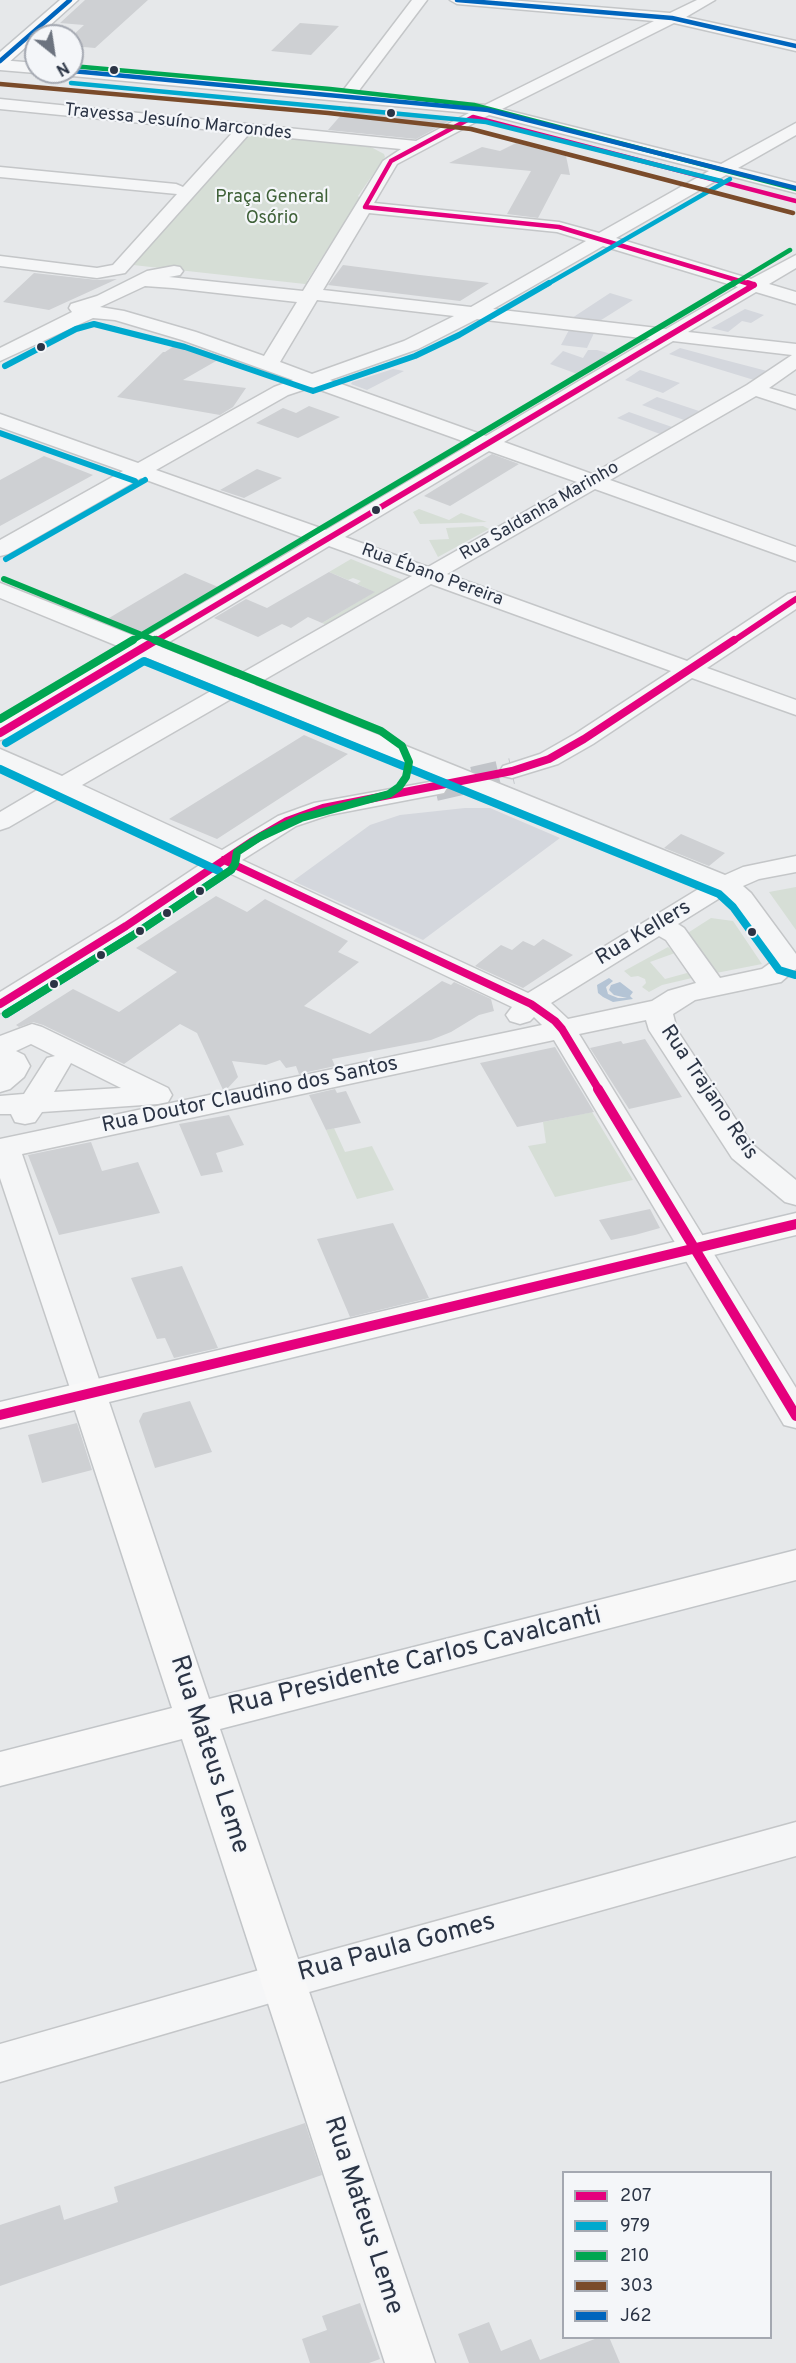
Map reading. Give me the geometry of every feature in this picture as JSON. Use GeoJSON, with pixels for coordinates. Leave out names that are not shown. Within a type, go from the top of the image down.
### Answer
{"type":"FeatureCollection","features":[{"type":"Feature","properties":{"kind":"main road"},"geometry":{"type":"LineString","coordinates":[[0,63],[70,0]]}},
{"type":"Feature","properties":{"kind":"main road"},"geometry":{"type":"LineString","coordinates":[[0,1415],[796,1224]]}},
{"type":"Feature","properties":{"kind":"main road","name":"Rua Mateus Leme"},"geometry":{"type":"LineString","coordinates":[[88,1394],[410,2363]]}},
{"type":"Feature","properties":{"kind":"main road","name":"Rua Presidente Carlos Cavalcanti"},"geometry":{"type":"LineString","coordinates":[[0,1769],[796,1565]]}},
{"type":"Feature","properties":{"kind":"street"},"geometry":{"type":"LineString","coordinates":[[313,133],[420,0]]}},
{"type":"Feature","properties":{"kind":"street"},"geometry":{"type":"LineString","coordinates":[[457,0],[672,18],[796,46]]}},
{"type":"Feature","properties":{"kind":"street"},"geometry":{"type":"LineString","coordinates":[[269,364],[308,295],[365,207],[391,161],[708,0]]}},
{"type":"Feature","properties":{"kind":"street"},"geometry":{"type":"LineString","coordinates":[[0,63],[24,66]]}},
{"type":"Feature","properties":{"kind":"street"},"geometry":{"type":"LineString","coordinates":[[84,72],[488,110],[796,188]]}},
{"type":"Feature","properties":{"kind":"street","name":"Travessa Jesuíno Marcondes"},"geometry":{"type":"LineString","coordinates":[[0,104],[418,146]]}},
{"type":"Feature","properties":{"kind":"street"},"geometry":{"type":"LineString","coordinates":[[0,549],[281,391],[309,379],[411,345],[475,313],[796,128]]}},
{"type":"Feature","properties":{"kind":"street"},"geometry":{"type":"LineString","coordinates":[[0,261],[97,273],[110,272],[123,266],[244,130]]}},
{"type":"Feature","properties":{"kind":"street","name":"Travessa Jesuíno Marcondes"},"geometry":{"type":"LineString","coordinates":[[355,141],[381,148],[391,161]]}},
{"type":"Feature","properties":{"kind":"street"},"geometry":{"type":"LineString","coordinates":[[0,171],[176,189]]}},
{"type":"Feature","properties":{"kind":"street"},"geometry":{"type":"LineString","coordinates":[[365,207],[559,227],[796,298]]}},
{"type":"Feature","properties":{"kind":"street"},"geometry":{"type":"LineString","coordinates":[[0,733],[796,260]]}},
{"type":"Feature","properties":{"kind":"street"},"geometry":{"type":"LineString","coordinates":[[0,346],[73,309],[104,300],[156,274],[174,271]]}},
{"type":"Feature","properties":{"kind":"street"},"geometry":{"type":"LineString","coordinates":[[141,282],[308,295],[796,350]]}},
{"type":"Feature","properties":{"kind":"street"},"geometry":{"type":"LineString","coordinates":[[0,355],[72,318],[93,312],[117,315],[167,328],[796,554]]}},
{"type":"Feature","properties":{"kind":"street","name":"Rua Saldanha Marinho"},"geometry":{"type":"LineString","coordinates":[[0,822],[594,482],[754,389],[796,360]]}},
{"type":"Feature","properties":{"kind":"street"},"geometry":{"type":"LineString","coordinates":[[754,389],[796,403]]}},
{"type":"Feature","properties":{"kind":"street","name":"Rua Ébano Pereira"},"geometry":{"type":"LineString","coordinates":[[0,420],[796,708]]}},
{"type":"Feature","properties":{"kind":"street"},"geometry":{"type":"LineString","coordinates":[[0,590],[531,804],[725,885],[742,899],[792,962]]}},
{"type":"Feature","properties":{"kind":"street"},"geometry":{"type":"LineString","coordinates":[[512,771],[549,759],[567,750],[796,599]]}},
{"type":"Feature","properties":{"kind":"street"},"geometry":{"type":"LineString","coordinates":[[490,788],[487,775],[493,765],[558,739],[664,671],[690,669]]}},
{"type":"Feature","properties":{"kind":"street"},"geometry":{"type":"LineString","coordinates":[[531,804],[528,792],[538,781],[582,757],[690,684],[690,669]]}},
{"type":"Feature","properties":{"kind":"street"},"geometry":{"type":"LineString","coordinates":[[224,860],[226,845],[274,816],[324,799],[374,787],[391,778],[396,771],[397,762],[393,754],[377,742]]}},
{"type":"Feature","properties":{"kind":"street"},"geometry":{"type":"LineString","coordinates":[[0,756],[543,1011],[562,1029],[796,1416]]}},
{"type":"Feature","properties":{"kind":"street"},"geometry":{"type":"LineString","coordinates":[[0,1004],[116,932],[268,831],[304,814],[367,799],[435,788]]}},
{"type":"Feature","properties":{"kind":"street","name":"Rua Kellers"},"geometry":{"type":"LineString","coordinates":[[531,1004],[725,885],[752,873],[796,864]]}},
{"type":"Feature","properties":{"kind":"street"},"geometry":{"type":"LineString","coordinates":[[659,924],[675,934],[713,987]]}},
{"type":"Feature","properties":{"kind":"street","name":"Rua Doutor Claudino dos Santos"},"geometry":{"type":"LineString","coordinates":[[2,1149],[661,1008],[678,997],[713,987],[771,976],[792,962]]}},
{"type":"Feature","properties":{"kind":"street"},"geometry":{"type":"LineString","coordinates":[[495,1044],[531,1004]]}},
{"type":"Feature","properties":{"kind":"street","name":"Rua Trajano Reis"},"geometry":{"type":"LineString","coordinates":[[661,1008],[659,1014],[663,1030],[742,1150],[758,1166],[796,1195]]}},
{"type":"Feature","properties":{"kind":"street"},"geometry":{"type":"LineString","coordinates":[[0,1047],[32,1033],[158,1095],[0,1105]]}},
{"type":"Feature","properties":{"kind":"street"},"geometry":{"type":"LineString","coordinates":[[0,1054],[14,1061],[16,1066],[14,1071],[0,1083]]}},
{"type":"Feature","properties":{"kind":"street"},"geometry":{"type":"LineString","coordinates":[[2,1149],[50,1061],[155,1116]]}},
{"type":"Feature","properties":{"kind":"street","name":"Rua Mateus Leme"},"geometry":{"type":"LineString","coordinates":[[2,1149],[88,1394]]}},
{"type":"Feature","properties":{"kind":"street","name":"Rua Paula Gomes"},"geometry":{"type":"LineString","coordinates":[[0,2063],[284,1981],[796,1839]]}},
{"type":"Feature","properties":{"kind":"shaded area"},"geometry":{"type":"Polygon","coordinates":[[[610,293],[633,300],[598,322],[572,318],[610,293]]]}},
{"type":"Feature","properties":{"kind":"shaded area"},"geometry":{"type":"Polygon","coordinates":[[[745,309],[764,315],[751,323],[742,321],[728,332],[711,328],[745,309]]]}},
{"type":"Feature","properties":{"kind":"shaded area"},"geometry":{"type":"Polygon","coordinates":[[[569,330],[594,333],[587,348],[561,345],[569,330]]]}},
{"type":"Feature","properties":{"kind":"shaded area"},"geometry":{"type":"Polygon","coordinates":[[[680,348],[767,371],[754,380],[669,354],[680,348]]]}},
{"type":"Feature","properties":{"kind":"shaded area"},"geometry":{"type":"Polygon","coordinates":[[[588,350],[615,355],[580,375],[550,364],[563,351],[583,358],[588,350]]]}},
{"type":"Feature","properties":{"kind":"shaded area"},"geometry":{"type":"Polygon","coordinates":[[[393,369],[404,371],[367,390],[351,384],[352,382],[393,369]]]}},
{"type":"Feature","properties":{"kind":"shaded area"},"geometry":{"type":"Polygon","coordinates":[[[640,370],[680,383],[663,393],[625,380],[640,370]]]}},
{"type":"Feature","properties":{"kind":"shaded area"},"geometry":{"type":"Polygon","coordinates":[[[657,397],[699,411],[684,420],[642,405],[657,397]]]}},
{"type":"Feature","properties":{"kind":"shaded area"},"geometry":{"type":"Polygon","coordinates":[[[629,412],[672,427],[660,434],[617,418],[629,412]]]}},
{"type":"Feature","properties":{"kind":"shaded area"},"geometry":{"type":"Polygon","coordinates":[[[465,808],[490,808],[560,838],[423,940],[293,881],[370,825],[400,815],[465,808]]]}},
{"type":"Feature","properties":{"kind":"green space","name":"Praça General Osório"},"geometry":{"type":"Polygon","coordinates":[[[260,135],[369,146],[384,154],[385,157],[358,196],[360,198],[307,281],[314,285],[133,265],[247,136],[260,135]]]}},
{"type":"Feature","properties":{"kind":"green space"},"geometry":{"type":"Polygon","coordinates":[[[419,509],[449,520],[461,513],[487,522],[420,524],[413,512],[419,509]]]}},
{"type":"Feature","properties":{"kind":"green space"},"geometry":{"type":"Polygon","coordinates":[[[483,526],[489,529],[438,557],[429,540],[449,539],[446,528],[483,526]]]}},
{"type":"Feature","properties":{"kind":"green space"},"geometry":{"type":"Polygon","coordinates":[[[351,559],[405,581],[329,626],[322,623],[374,592],[357,584],[361,581],[353,578],[348,580],[329,572],[351,559]]]}},
{"type":"Feature","properties":{"kind":"green space"},"geometry":{"type":"Polygon","coordinates":[[[796,887],[796,930],[769,892],[796,887]]]}},
{"type":"Feature","properties":{"kind":"green space"},"geometry":{"type":"Polygon","coordinates":[[[711,918],[733,921],[762,964],[711,974],[683,936],[711,918]]]}},
{"type":"Feature","properties":{"kind":"green space"},"geometry":{"type":"Polygon","coordinates":[[[668,947],[675,953],[650,962],[665,979],[687,973],[692,975],[692,978],[662,985],[649,992],[642,987],[646,983],[645,979],[638,976],[631,977],[624,971],[668,947]]]}},
{"type":"Feature","properties":{"kind":"green space"},"geometry":{"type":"Polygon","coordinates":[[[592,1112],[633,1180],[555,1197],[528,1146],[546,1143],[543,1122],[592,1112]]]}},
{"type":"Feature","properties":{"kind":"green space"},"geometry":{"type":"Polygon","coordinates":[[[334,1128],[345,1152],[372,1146],[394,1190],[357,1199],[326,1130],[334,1128]]]}},
{"type":"Feature","properties":{"kind":"water"},"geometry":{"type":"Polygon","coordinates":[[[609,978],[613,981],[606,987],[608,994],[618,998],[627,998],[614,995],[609,990],[611,985],[620,982],[633,992],[630,996],[633,999],[613,1002],[598,993],[597,985],[609,978]]]}},
{"type":"Feature","properties":{"kind":"building"},"geometry":{"type":"Polygon","coordinates":[[[85,0],[148,0],[95,48],[84,47],[84,24],[60,23],[85,0]]]}},
{"type":"Feature","properties":{"kind":"building"},"geometry":{"type":"Polygon","coordinates":[[[300,23],[339,26],[311,55],[271,51],[300,23]]]}},
{"type":"Feature","properties":{"kind":"building"},"geometry":{"type":"Polygon","coordinates":[[[349,106],[455,118],[416,139],[328,130],[349,106]]]}},
{"type":"Feature","properties":{"kind":"building"},"geometry":{"type":"Polygon","coordinates":[[[516,143],[566,156],[570,175],[561,174],[538,218],[507,214],[531,171],[449,163],[482,147],[500,151],[516,143]]]}},
{"type":"Feature","properties":{"kind":"building"},"geometry":{"type":"Polygon","coordinates":[[[343,265],[489,283],[460,301],[328,285],[343,265]]]}},
{"type":"Feature","properties":{"kind":"building"},"geometry":{"type":"Polygon","coordinates":[[[34,273],[97,280],[117,279],[49,310],[3,302],[34,273]]]}},
{"type":"Feature","properties":{"kind":"building"},"geometry":{"type":"Polygon","coordinates":[[[180,342],[223,357],[183,380],[246,388],[233,407],[220,415],[117,397],[163,352],[180,342]]]}},
{"type":"Feature","properties":{"kind":"building"},"geometry":{"type":"Polygon","coordinates":[[[309,406],[340,417],[298,438],[256,423],[283,408],[296,413],[309,406]]]}},
{"type":"Feature","properties":{"kind":"building"},"geometry":{"type":"Polygon","coordinates":[[[492,454],[519,464],[450,506],[424,496],[492,454]]]}},
{"type":"Feature","properties":{"kind":"building"},"geometry":{"type":"Polygon","coordinates":[[[44,456],[93,475],[0,526],[0,480],[44,456]]]}},
{"type":"Feature","properties":{"kind":"building"},"geometry":{"type":"Polygon","coordinates":[[[257,469],[282,478],[244,498],[220,490],[257,469]]]}},
{"type":"Feature","properties":{"kind":"building"},"geometry":{"type":"Polygon","coordinates":[[[329,572],[375,592],[322,623],[308,617],[291,628],[282,624],[258,637],[214,618],[246,599],[267,608],[329,572]]]}},
{"type":"Feature","properties":{"kind":"building"},"geometry":{"type":"Polygon","coordinates":[[[185,573],[223,589],[142,636],[104,621],[185,573]]]}},
{"type":"Feature","properties":{"kind":"building"},"geometry":{"type":"Polygon","coordinates":[[[304,735],[348,754],[217,839],[169,819],[304,735]]]}},
{"type":"Feature","properties":{"kind":"building"},"geometry":{"type":"Polygon","coordinates":[[[681,834],[725,853],[709,866],[664,848],[681,834]]]}},
{"type":"Feature","properties":{"kind":"building"},"geometry":{"type":"Polygon","coordinates":[[[216,896],[247,912],[265,899],[348,941],[338,952],[359,962],[304,1006],[370,1034],[442,981],[451,985],[454,982],[491,999],[494,1011],[479,1015],[451,1032],[431,1040],[332,1059],[335,1066],[299,1074],[296,1066],[286,1068],[280,1060],[266,1065],[232,1061],[238,1077],[227,1089],[223,1090],[197,1033],[180,1024],[124,1064],[43,1025],[33,1022],[19,1027],[16,1025],[73,989],[119,1012],[177,972],[136,948],[216,896]]]}},
{"type":"Feature","properties":{"kind":"building"},"geometry":{"type":"Polygon","coordinates":[[[543,939],[573,955],[523,988],[475,966],[501,945],[512,950],[523,941],[534,946],[543,939]]]}},
{"type":"Feature","properties":{"kind":"building"},"geometry":{"type":"Polygon","coordinates":[[[645,1039],[682,1097],[629,1109],[590,1048],[621,1041],[623,1044],[645,1039]]]}},
{"type":"Feature","properties":{"kind":"building"},"geometry":{"type":"Polygon","coordinates":[[[555,1047],[594,1112],[517,1127],[480,1063],[555,1047]]]}},
{"type":"Feature","properties":{"kind":"building"},"geometry":{"type":"Polygon","coordinates":[[[335,1089],[337,1093],[346,1091],[361,1123],[326,1130],[309,1095],[335,1089]]]}},
{"type":"Feature","properties":{"kind":"building"},"geometry":{"type":"Polygon","coordinates":[[[229,1115],[244,1145],[216,1153],[223,1172],[201,1176],[179,1124],[229,1115]]]}},
{"type":"Feature","properties":{"kind":"building"},"geometry":{"type":"Polygon","coordinates":[[[91,1142],[102,1171],[138,1162],[160,1213],[59,1235],[28,1155],[91,1142]]]}},
{"type":"Feature","properties":{"kind":"building"},"geometry":{"type":"Polygon","coordinates":[[[650,1209],[660,1228],[635,1235],[611,1240],[599,1220],[650,1209]]]}},
{"type":"Feature","properties":{"kind":"building"},"geometry":{"type":"Polygon","coordinates":[[[393,1223],[429,1298],[350,1317],[317,1239],[393,1223]]]}},
{"type":"Feature","properties":{"kind":"building"},"geometry":{"type":"Polygon","coordinates":[[[182,1266],[218,1348],[174,1358],[165,1338],[157,1339],[131,1278],[182,1266]]]}},
{"type":"Feature","properties":{"kind":"building"},"geometry":{"type":"Polygon","coordinates":[[[190,1401],[212,1452],[155,1468],[139,1421],[143,1413],[190,1401]]]}},
{"type":"Feature","properties":{"kind":"building"},"geometry":{"type":"Polygon","coordinates":[[[77,1423],[92,1470],[42,1483],[28,1435],[77,1423]]]}},
{"type":"Feature","properties":{"kind":"building"},"geometry":{"type":"Polygon","coordinates":[[[305,2123],[322,2175],[0,2286],[0,2225],[60,2205],[64,2220],[118,2202],[114,2187],[305,2123]]]}},
{"type":"Feature","properties":{"kind":"building"},"geometry":{"type":"Polygon","coordinates":[[[360,2303],[380,2359],[369,2363],[310,2363],[302,2339],[327,2330],[322,2316],[360,2303]]]}},
{"type":"Feature","properties":{"kind":"building"},"geometry":{"type":"Polygon","coordinates":[[[489,2322],[501,2351],[531,2339],[540,2360],[595,2339],[610,2339],[620,2363],[469,2363],[458,2334],[489,2322]]]}},
{"type":"Feature","properties":{"kind":"tunnel"},"geometry":{"type":"LineString","coordinates":[[435,788],[512,771]]}},
{"type":"Feature","properties":{"kind":"transit line","name":"J62"},"geometry":{"type":"LineString","coordinates":[[0,61],[70,0]]}},
{"type":"Feature","properties":{"kind":"transit line","name":"J62"},"geometry":{"type":"LineString","coordinates":[[457,0],[672,18],[796,46]]}},
{"type":"Feature","properties":{"kind":"transit line","name":"210"},"geometry":{"type":"LineString","coordinates":[[84,67],[330,89],[474,105],[796,189]]}},
{"type":"Feature","properties":{"kind":"transit line","name":"J62"},"geometry":{"type":"LineString","coordinates":[[84,72],[488,110],[796,188]]}},
{"type":"Feature","properties":{"kind":"transit line","name":"303"},"geometry":{"type":"LineString","coordinates":[[0,84],[328,113],[471,129],[793,213]]}},
{"type":"Feature","properties":{"kind":"transit line","name":"979"},"geometry":{"type":"LineString","coordinates":[[82,84],[486,122],[721,181]]}},
{"type":"Feature","properties":{"kind":"transit line","name":"207"},"geometry":{"type":"LineString","coordinates":[[754,285],[559,227],[365,207],[391,161],[473,117],[796,201]]}},
{"type":"Feature","properties":{"kind":"transit line","name":"979"},"geometry":{"type":"LineString","coordinates":[[5,366],[76,329],[94,324],[185,347],[313,391],[415,356],[459,335],[730,179]]}},
{"type":"Feature","properties":{"kind":"transit line","name":"210"},"geometry":{"type":"LineString","coordinates":[[0,719],[790,250]]}},
{"type":"Feature","properties":{"kind":"transit line","name":"207"},"geometry":{"type":"LineString","coordinates":[[0,733],[754,285]]}},
{"type":"Feature","properties":{"kind":"transit line","name":"979"},"geometry":{"type":"LineString","coordinates":[[0,433],[135,481]]}},
{"type":"Feature","properties":{"kind":"transit line","name":"979"},"geometry":{"type":"LineString","coordinates":[[6,559],[145,480]]}},
{"type":"Feature","properties":{"kind":"transit line","name":"210"},"geometry":{"type":"LineString","coordinates":[[4,579],[381,731],[402,746],[409,762],[406,777],[399,787],[389,794],[301,818],[260,837],[237,852],[235,864],[231,870],[132,936],[6,1014]]}},
{"type":"Feature","properties":{"kind":"transit line","name":"207"},"geometry":{"type":"LineString","coordinates":[[0,1004],[126,926],[251,842],[287,821],[323,808],[512,771],[549,759],[584,739],[796,599]]}},
{"type":"Feature","properties":{"kind":"transit line","name":"979"},"geometry":{"type":"LineString","coordinates":[[6,743],[144,661],[719,894],[733,907],[779,970],[795,975]]}},
{"type":"Feature","properties":{"kind":"transit line","name":"979"},"geometry":{"type":"LineString","coordinates":[[0,769],[219,871]]}},
{"type":"Feature","properties":{"kind":"transit line","name":"207"},"geometry":{"type":"LineString","coordinates":[[224,860],[531,1004],[555,1021],[562,1029],[796,1416]]}},
{"type":"Feature","properties":{"kind":"transit line","name":"979"},"geometry":{"type":"LineString","coordinates":[[6,1014],[132,936],[231,870]]}},
{"type":"Feature","properties":{"kind":"transit line","name":"207"},"geometry":{"type":"LineString","coordinates":[[0,1415],[796,1224]]}}]}
